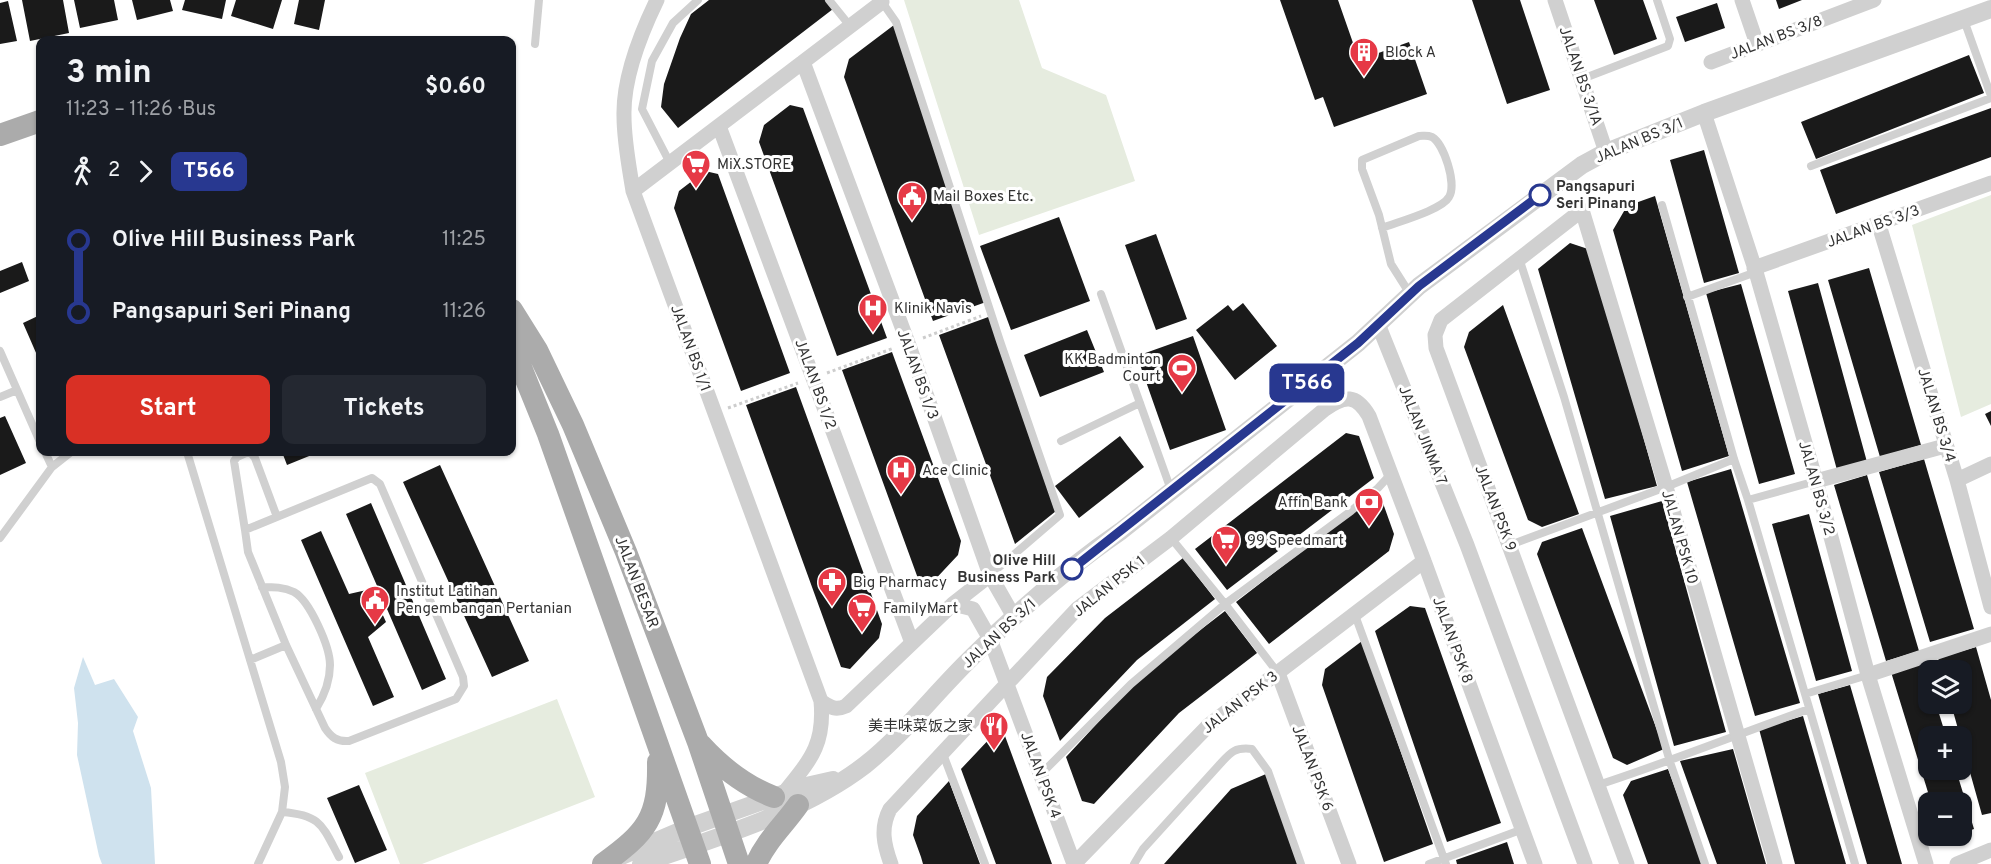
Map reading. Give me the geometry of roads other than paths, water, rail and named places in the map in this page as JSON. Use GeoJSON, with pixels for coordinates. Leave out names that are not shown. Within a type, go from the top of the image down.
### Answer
{"type":"FeatureCollection","features":[{"type":"Feature","properties":{"kind":"main road"},"geometry":{"type":"LineString","coordinates":[[0,135],[36,122]]}},
{"type":"Feature","properties":{"kind":"main road","name":"JALAN BESAR"},"geometry":{"type":"LineString","coordinates":[[516,316],[537,350],[573,425],[626,552],[698,741],[739,864]]}},
{"type":"Feature","properties":{"kind":"main road"},"geometry":{"type":"LineString","coordinates":[[516,355],[548,434],[693,846]]}},
{"type":"Feature","properties":{"kind":"main road"},"geometry":{"type":"LineString","coordinates":[[698,741],[714,760],[743,783],[786,798],[785,824],[771,838],[756,864]]}},
{"type":"Feature","properties":{"kind":"main road"},"geometry":{"type":"LineString","coordinates":[[603,864],[631,843],[650,822],[659,789],[658,743]]}},
{"type":"Feature","properties":{"kind":"street","name":"JALAN BS 1/1"},"geometry":{"type":"LineString","coordinates":[[657,0],[645,24],[630,68],[623,114],[628,161],[633,190],[821,701],[822,732],[818,746],[786,798]]}},
{"type":"Feature","properties":{"kind":"street","name":"JALAN BS 3/1A"},"geometry":{"type":"LineString","coordinates":[[1555,0],[1606,152]]}},
{"type":"Feature","properties":{"kind":"street"},"geometry":{"type":"LineString","coordinates":[[1742,0],[1757,44]]}},
{"type":"Feature","properties":{"kind":"street","name":"JALAN BS 3/8"},"geometry":{"type":"LineString","coordinates":[[1711,62],[1874,0]]}},
{"type":"Feature","properties":{"kind":"street"},"geometry":{"type":"LineString","coordinates":[[633,190],[882,2]]}},
{"type":"Feature","properties":{"kind":"street","name":"JALAN BS 3/1"},"geometry":{"type":"LineString","coordinates":[[693,846],[725,825],[786,798],[808,802],[863,766],[883,749],[1014,617],[1091,553],[1358,343],[1419,286],[1582,165],[1606,152],[1704,113],[1991,9]]}},
{"type":"Feature","properties":{"kind":"street","name":"JALAN BS 1/3"},"geometry":{"type":"LineString","coordinates":[[803,62],[908,343],[990,575],[1014,617]]}},
{"type":"Feature","properties":{"kind":"street","name":"JALAN BS 3/2"},"geometry":{"type":"LineString","coordinates":[[1704,113],[1755,270],[1868,675],[1926,864]]}},
{"type":"Feature","properties":{"kind":"street","name":"JALAN BS 1/2"},"geometry":{"type":"LineString","coordinates":[[719,126],[912,643]]}},
{"type":"Feature","properties":{"kind":"street","name":"JALAN BS 3/3"},"geometry":{"type":"LineString","coordinates":[[1755,270],[1991,183]]}},
{"type":"Feature","properties":{"kind":"street","name":"JALAN PSK 9"},"geometry":{"type":"LineString","coordinates":[[1582,210],[1441,320],[1435,335],[1436,348],[1627,864]]}},
{"type":"Feature","properties":{"kind":"street","name":"JALAN PSK 10"},"geometry":{"type":"LineString","coordinates":[[1582,210],[1666,487],[1774,864]]}},
{"type":"Feature","properties":{"kind":"street","name":"JALAN BS 3/4"},"geometry":{"type":"LineString","coordinates":[[1879,225],[1946,446],[1986,568],[1991,607]]}},
{"type":"Feature","properties":{"kind":"street","name":"JALAN JINMA 7"},"geometry":{"type":"LineString","coordinates":[[1378,324],[1467,545],[1586,864]]}},
{"type":"Feature","properties":{"kind":"street","name":"JALAN PSK 1"},"geometry":{"type":"LineString","coordinates":[[891,864],[883,830],[890,809],[1077,609],[1170,537],[1332,405],[1345,399],[1358,401],[1369,416]]}},
{"type":"Feature","properties":{"kind":"street","name":"JALAN PSK 8"},"geometry":{"type":"LineString","coordinates":[[1369,416],[1535,864]]}},
{"type":"Feature","properties":{"kind":"street"},"geometry":{"type":"LineString","coordinates":[[1816,482],[1946,446]]}},
{"type":"Feature","properties":{"kind":"street"},"geometry":{"type":"LineString","coordinates":[[1957,480],[1991,464]]}},
{"type":"Feature","properties":{"kind":"street","name":"JALAN PSK 3"},"geometry":{"type":"LineString","coordinates":[[1074,864],[1209,725],[1424,561]]}},
{"type":"Feature","properties":{"kind":"street"},"geometry":{"type":"LineString","coordinates":[[821,701],[832,708],[839,709],[846,706],[953,604],[990,575]]}},
{"type":"Feature","properties":{"kind":"street","name":"JALAN PSK 4"},"geometry":{"type":"LineString","coordinates":[[953,604],[973,609],[990,639],[1074,864]]}},
{"type":"Feature","properties":{"kind":"street"},"geometry":{"type":"LineString","coordinates":[[1868,675],[1991,634]]}},
{"type":"Feature","properties":{"kind":"street","name":"JALAN PSK 6"},"geometry":{"type":"LineString","coordinates":[[1278,673],[1349,864]]}},
{"type":"Feature","properties":{"kind":"street","name":"JALAN BS 3/1"},"geometry":{"type":"LineString","coordinates":[[725,825],[786,798]]}},
{"type":"Feature","properties":{"kind":"street"},"geometry":{"type":"LineString","coordinates":[[603,864],[693,846]]}},
{"type":"Feature","properties":{"kind":"street"},"geometry":{"type":"LineString","coordinates":[[641,864],[693,846]]}},
{"type":"Feature","properties":{"kind":"street"},"geometry":{"type":"LineString","coordinates":[[1957,864],[1991,850]]}},
{"type":"Feature","properties":{"kind":"lane"},"geometry":{"type":"LineString","coordinates":[[534,44],[539,0]]}},
{"type":"Feature","properties":{"kind":"lane"},"geometry":{"type":"LineString","coordinates":[[670,163],[642,109],[652,61],[673,23],[698,0]]}},
{"type":"Feature","properties":{"kind":"lane"},"geometry":{"type":"LineString","coordinates":[[829,0],[850,27]]}},
{"type":"Feature","properties":{"kind":"lane"},"geometry":{"type":"LineString","coordinates":[[1582,79],[1668,46],[1670,39],[1657,0]]}},
{"type":"Feature","properties":{"kind":"lane"},"geometry":{"type":"LineString","coordinates":[[882,2],[896,22],[1060,515],[990,575]]}},
{"type":"Feature","properties":{"kind":"lane"},"geometry":{"type":"LineString","coordinates":[[1811,166],[1991,97],[1963,19]]}},
{"type":"Feature","properties":{"kind":"lane"},"geometry":{"type":"LineString","coordinates":[[1382,228],[1444,203],[1449,197],[1451,179],[1441,147],[1434,138],[1427,135],[1419,136],[1362,160],[1362,169],[1382,228],[1391,264],[1411,295]]}},
{"type":"Feature","properties":{"kind":"lane"},"geometry":{"type":"LineString","coordinates":[[1662,205],[1734,459],[1855,864]]}},
{"type":"Feature","properties":{"kind":"lane"},"geometry":{"type":"LineString","coordinates":[[1519,258],[1598,513],[1670,762],[1705,864]]}},
{"type":"Feature","properties":{"kind":"lane"},"geometry":{"type":"LineString","coordinates":[[1687,297],[1755,270]]}},
{"type":"Feature","properties":{"kind":"lane"},"geometry":{"type":"LineString","coordinates":[[1101,294],[1171,491]]}},
{"type":"Feature","properties":{"kind":"lane"},"geometry":{"type":"LineString","coordinates":[[0,351],[36,433]]}},
{"type":"Feature","properties":{"kind":"lane"},"geometry":{"type":"LineString","coordinates":[[0,397],[17,390]]}},
{"type":"Feature","properties":{"kind":"lane"},"geometry":{"type":"LineString","coordinates":[[1061,441],[1140,403]]}},
{"type":"Feature","properties":{"kind":"lane"},"geometry":{"type":"LineString","coordinates":[[47,456],[52,467]]}},
{"type":"Feature","properties":{"kind":"lane"},"geometry":{"type":"LineString","coordinates":[[0,538],[52,467],[66,456]]}},
{"type":"Feature","properties":{"kind":"lane"},"geometry":{"type":"LineString","coordinates":[[188,456],[281,762],[285,787],[282,812],[258,864]]}},
{"type":"Feature","properties":{"kind":"lane"},"geometry":{"type":"LineString","coordinates":[[239,456],[234,461],[248,552],[286,645],[330,735],[341,742],[349,741],[456,699],[464,686],[462,677],[377,480],[367,479],[245,530]]}},
{"type":"Feature","properties":{"kind":"lane"},"geometry":{"type":"LineString","coordinates":[[253,456],[277,517]]}},
{"type":"Feature","properties":{"kind":"lane"},"geometry":{"type":"LineString","coordinates":[[1510,544],[1598,513],[1734,459]]}},
{"type":"Feature","properties":{"kind":"lane"},"geometry":{"type":"LineString","coordinates":[[1041,774],[1131,684],[1225,604],[1352,511],[1391,474]]}},
{"type":"Feature","properties":{"kind":"lane"},"geometry":{"type":"LineString","coordinates":[[1748,500],[1816,482]]}},
{"type":"Feature","properties":{"kind":"lane"},"geometry":{"type":"LineString","coordinates":[[1170,537],[1278,673]]}},
{"type":"Feature","properties":{"kind":"lane"},"geometry":{"type":"LineString","coordinates":[[262,586],[280,587],[295,593],[311,610],[329,653],[330,665],[326,689],[316,709]]}},
{"type":"Feature","properties":{"kind":"lane"},"geometry":{"type":"LineString","coordinates":[[1355,615],[1445,861]]}},
{"type":"Feature","properties":{"kind":"lane"},"geometry":{"type":"LineString","coordinates":[[250,660],[286,645]]}},
{"type":"Feature","properties":{"kind":"lane"},"geometry":{"type":"LineString","coordinates":[[1805,694],[1868,675]]}},
{"type":"Feature","properties":{"kind":"lane"},"geometry":{"type":"LineString","coordinates":[[1598,785],[1670,762],[1737,734],[1809,709]]}},
{"type":"Feature","properties":{"kind":"lane"},"geometry":{"type":"LineString","coordinates":[[1134,864],[1143,849],[1220,764],[1231,753],[1241,748],[1252,749],[1268,771],[1301,864]]}},
{"type":"Feature","properties":{"kind":"lane"},"geometry":{"type":"LineString","coordinates":[[943,754],[985,864]]}},
{"type":"Feature","properties":{"kind":"lane"},"geometry":{"type":"LineString","coordinates":[[282,812],[308,816],[320,823],[339,857]]}},
{"type":"Feature","properties":{"kind":"lane"},"geometry":{"type":"LineString","coordinates":[[1429,864],[1445,861],[1523,829]]}},
{"type":"Feature","properties":{"kind":"water"},"geometry":{"type":"Polygon","coordinates":[[[83,657],[95,685],[114,679],[138,717],[133,731],[151,788],[155,864],[102,864],[99,856],[77,755],[78,723],[74,688],[83,657]]]}},
{"type":"Feature","properties":{"kind":"place","name":"Block A"},"geometry":{"type":"Point","coordinates":[1364,78]}},
{"type":"Feature","properties":{"kind":"place","name":"MiX.STORE"},"geometry":{"type":"Point","coordinates":[696,190]}},
{"type":"Feature","properties":{"kind":"place","name":"Pangsapuri Seri Pinang"},"geometry":{"type":"Point","coordinates":[1540,195]}},
{"type":"Feature","properties":{"kind":"place","name":"Mail Boxes Etc."},"geometry":{"type":"Point","coordinates":[912,222]}},
{"type":"Feature","properties":{"kind":"place","name":"Klinik Navis"},"geometry":{"type":"Point","coordinates":[873,334]}},
{"type":"Feature","properties":{"kind":"place","name":"KK Badminton Court"},"geometry":{"type":"Point","coordinates":[1182,394]}},
{"type":"Feature","properties":{"kind":"place","name":"Ace Clinic"},"geometry":{"type":"Point","coordinates":[901,496]}},
{"type":"Feature","properties":{"kind":"place","name":"Affin Bank"},"geometry":{"type":"Point","coordinates":[1369,528]}},
{"type":"Feature","properties":{"kind":"place","name":"99 Speedmart"},"geometry":{"type":"Point","coordinates":[1226,566]}},
{"type":"Feature","properties":{"kind":"place","name":"Olive Hill Business Park"},"geometry":{"type":"Point","coordinates":[1072,569]}},
{"type":"Feature","properties":{"kind":"place","name":"Big Pharmacy"},"geometry":{"type":"Point","coordinates":[832,608]}},
{"type":"Feature","properties":{"kind":"place","name":"Institut Latihan Pengembangan Pertanian"},"geometry":{"type":"Point","coordinates":[375,626]}},
{"type":"Feature","properties":{"kind":"place","name":"FamilyMart"},"geometry":{"type":"Point","coordinates":[862,634]}},
{"type":"Feature","properties":{"kind":"place","name":"美丰味菜饭之家"},"geometry":{"type":"Point","coordinates":[994,752]}}]}
